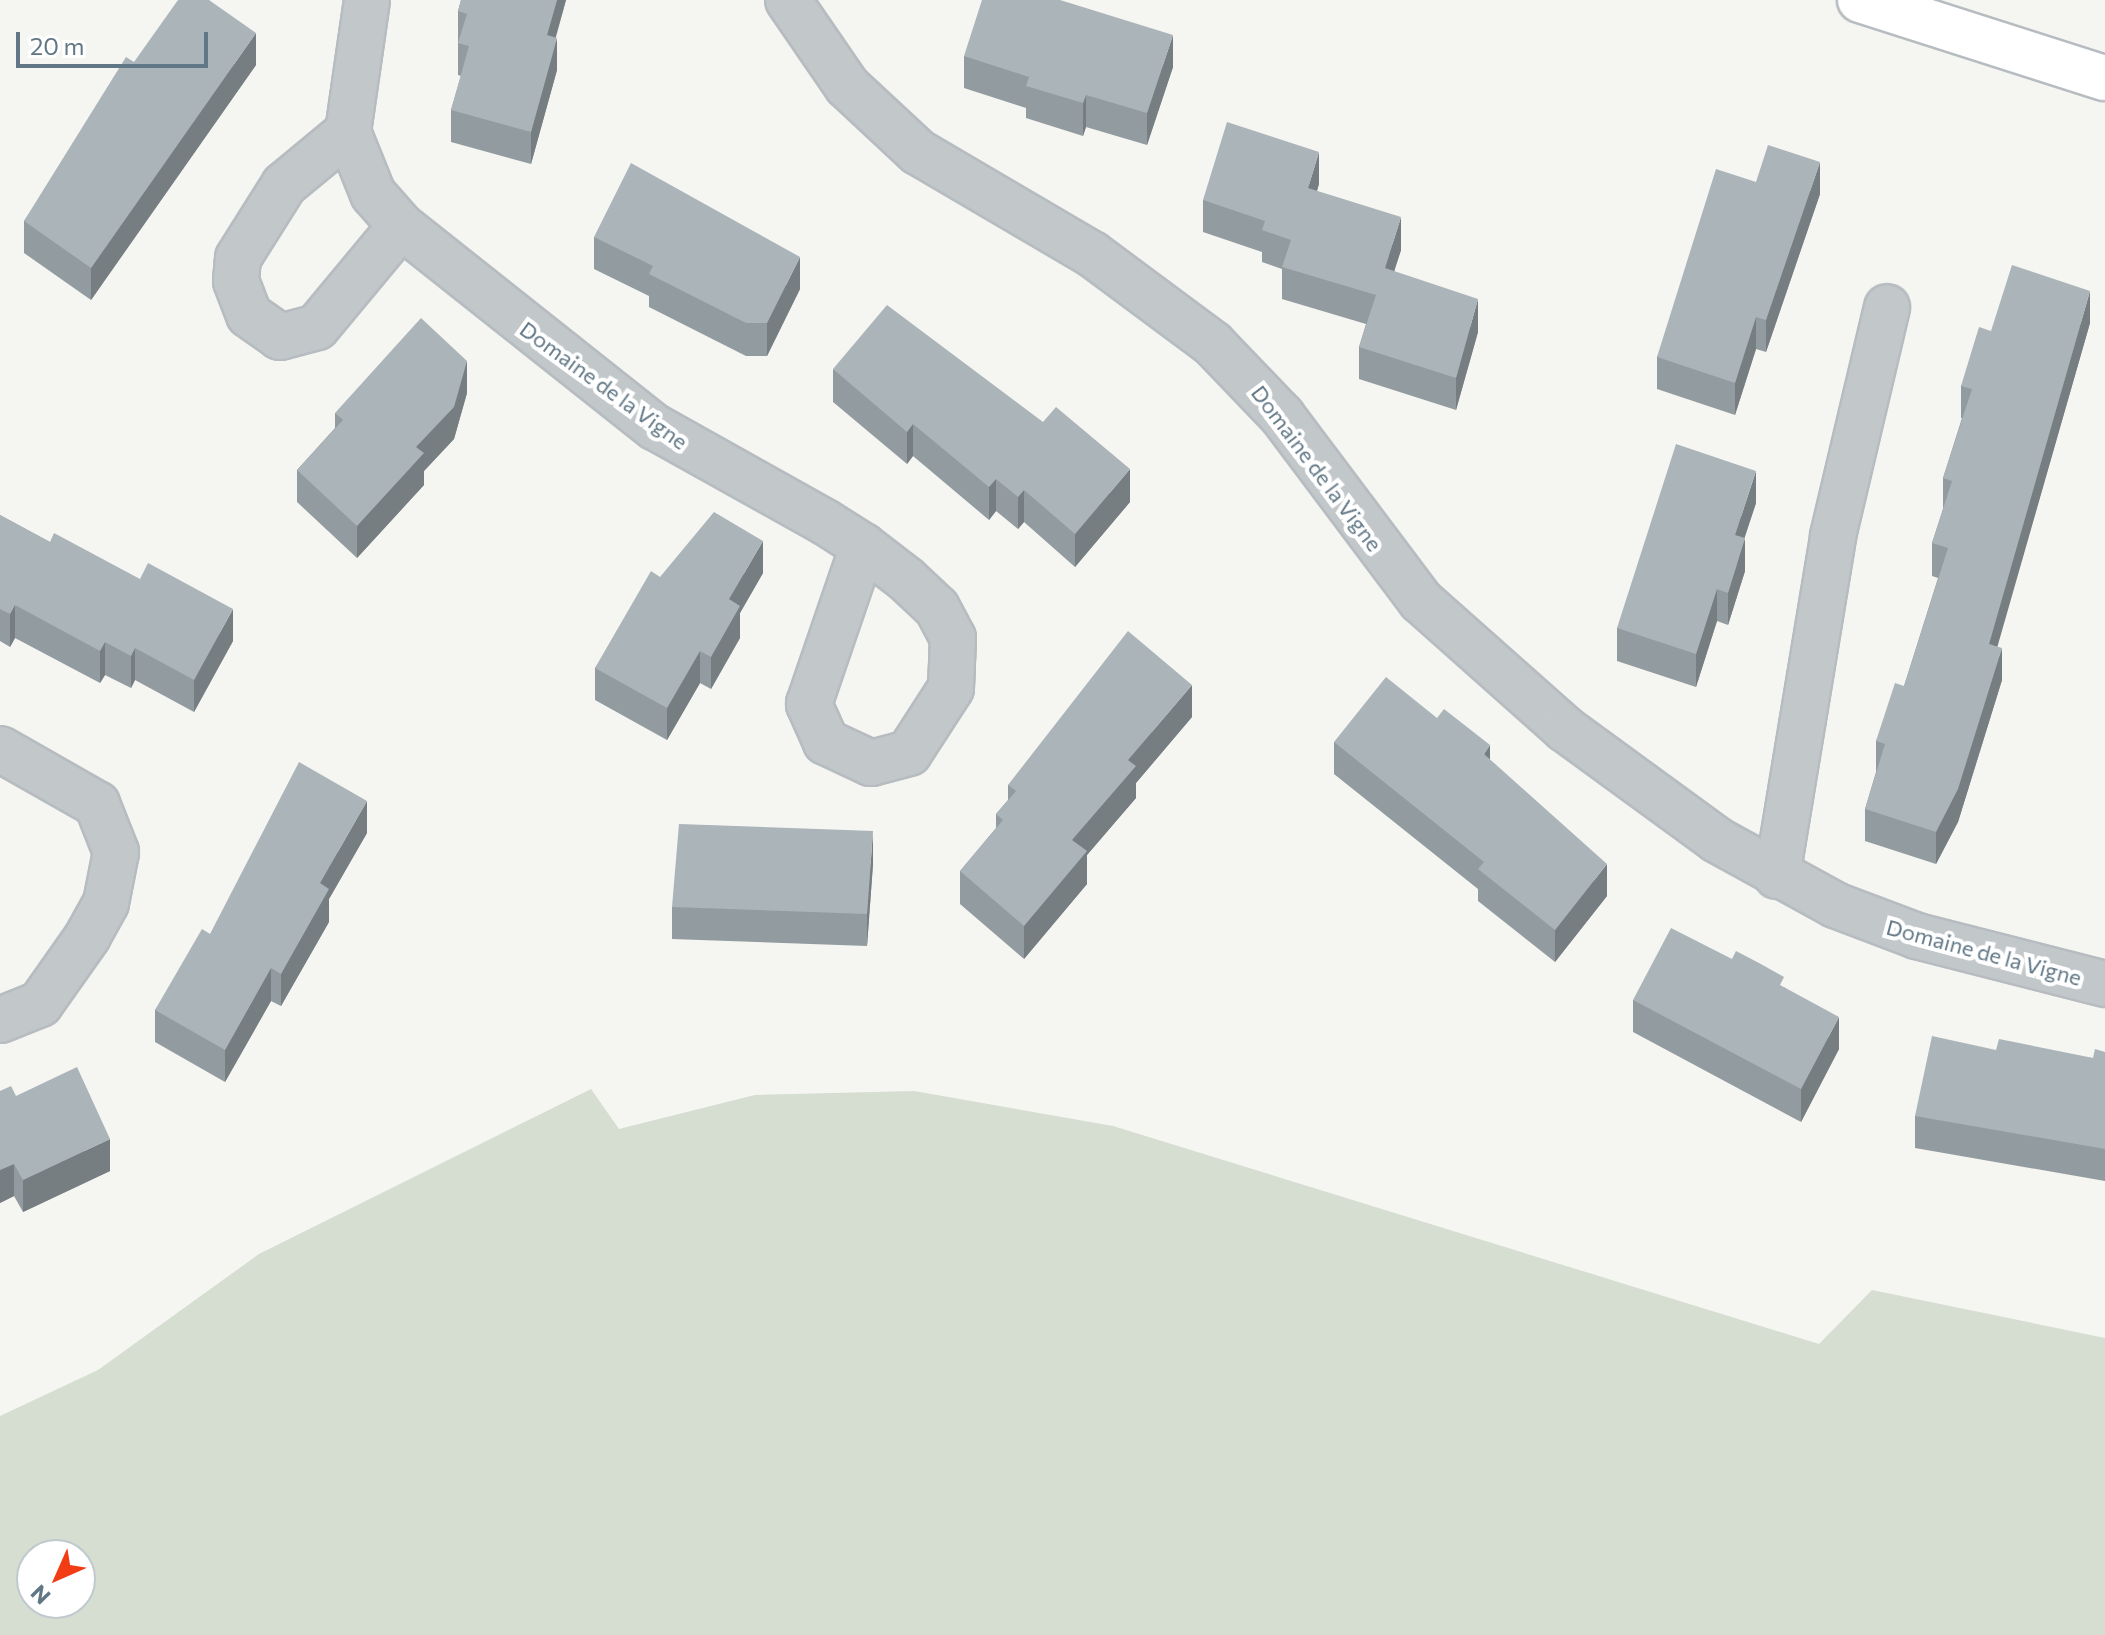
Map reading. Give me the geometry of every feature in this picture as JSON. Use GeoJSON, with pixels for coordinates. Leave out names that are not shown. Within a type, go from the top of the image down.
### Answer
{"type":"FeatureCollection","features":[{"type":"Feature","properties":{"kind":"main road"},"geometry":{"type":"LineString","coordinates":[[1860,0],[2105,78]]}},
{"type":"Feature","properties":{"kind":"street"},"geometry":{"type":"LineString","coordinates":[[367,0],[348,132],[284,185],[238,258],[236,281],[249,315],[280,337],[317,327],[401,226]]}},
{"type":"Feature","properties":{"kind":"street","name":"Domaine de la Vigne"},"geometry":{"type":"LineString","coordinates":[[788,0],[847,86],[918,152],[1092,254],[1213,344],[1282,416],[1421,601],[1512,687],[1679,813],[1777,876],[1877,923],[2105,984]]}},
{"type":"Feature","properties":{"kind":"street","name":"Domaine de la Vigne"},"geometry":{"type":"LineString","coordinates":[[348,132],[373,194],[401,226],[655,427],[863,546],[937,608],[957,663],[936,718],[909,753],[871,763],[826,742],[809,704],[863,546]]}},
{"type":"Feature","properties":{"kind":"street"},"geometry":{"type":"LineString","coordinates":[[1777,876],[1833,536],[1887,307]]}},
{"type":"Feature","properties":{"kind":"street"},"geometry":{"type":"LineString","coordinates":[[0,749],[97,804],[116,852],[114,879],[88,936],[40,1004],[0,1020]]}},
{"type":"Feature","properties":{"kind":"shaded area"},"geometry":{"type":"Polygon","coordinates":[[[591,1089],[619,1129],[755,1095],[914,1091],[1113,1126],[1819,1344],[1872,1290],[2105,1338],[2105,1635],[0,1635],[0,1416],[98,1370],[259,1254],[591,1089]]]}},
{"type":"Feature","properties":{"kind":"building"},"geometry":{"type":"Polygon","coordinates":[[[178,0],[209,0],[256,33],[91,268],[24,221],[126,57],[134,62],[178,0]]]}},
{"type":"Feature","properties":{"kind":"building"},"geometry":{"type":"Polygon","coordinates":[[[461,0],[557,0],[547,35],[557,38],[531,132],[451,110],[469,46],[458,43],[467,14],[458,11],[461,0]]]}},
{"type":"Feature","properties":{"kind":"building"},"geometry":{"type":"Polygon","coordinates":[[[982,0],[1060,0],[1173,35],[1147,113],[1086,95],[1083,103],[1026,86],[1029,77],[964,56],[982,0]]]}},
{"type":"Feature","properties":{"kind":"building"},"geometry":{"type":"Polygon","coordinates":[[[1227,122],[1319,152],[1308,188],[1401,217],[1385,268],[1478,299],[1456,378],[1359,347],[1376,295],[1282,267],[1291,240],[1262,230],[1265,221],[1203,200],[1227,122]]]}},
{"type":"Feature","properties":{"kind":"building"},"geometry":{"type":"Polygon","coordinates":[[[1768,145],[1820,162],[1766,320],[1756,317],[1735,383],[1657,357],[1716,169],[1756,182],[1768,145]]]}},
{"type":"Feature","properties":{"kind":"building"},"geometry":{"type":"Polygon","coordinates":[[[631,163],[800,257],[767,323],[746,323],[649,274],[653,266],[594,237],[631,163]]]}},
{"type":"Feature","properties":{"kind":"building"},"geometry":{"type":"Polygon","coordinates":[[[2012,265],[2090,291],[1989,644],[2002,648],[1958,789],[1936,832],[1865,809],[1885,744],[1876,741],[1895,683],[1904,686],[1948,548],[1932,543],[1952,481],[1943,478],[1972,389],[1961,386],[1979,327],[1991,331],[2012,265]]]}},
{"type":"Feature","properties":{"kind":"building"},"geometry":{"type":"Polygon","coordinates":[[[887,305],[1043,422],[1056,407],[1130,469],[1075,534],[1024,490],[1018,497],[996,479],[989,487],[913,424],[907,432],[833,369],[887,305]]]}},
{"type":"Feature","properties":{"kind":"building"},"geometry":{"type":"Polygon","coordinates":[[[421,318],[467,361],[454,407],[416,447],[424,453],[357,526],[297,470],[343,420],[335,413],[421,318]]]}},
{"type":"Feature","properties":{"kind":"building"},"geometry":{"type":"Polygon","coordinates":[[[1676,444],[1756,471],[1735,535],[1745,538],[1728,593],[1717,589],[1696,654],[1617,628],[1676,444]]]}},
{"type":"Feature","properties":{"kind":"building"},"geometry":{"type":"Polygon","coordinates":[[[714,512],[763,541],[729,599],[740,606],[711,657],[700,651],[667,708],[595,668],[651,571],[660,577],[714,512]]]}},
{"type":"Feature","properties":{"kind":"building"},"geometry":{"type":"Polygon","coordinates":[[[0,515],[50,542],[54,533],[140,579],[148,563],[233,609],[194,680],[135,648],[131,656],[105,642],[100,651],[15,605],[10,614],[0,609],[0,515]]]}},
{"type":"Feature","properties":{"kind":"building"},"geometry":{"type":"Polygon","coordinates":[[[1128,631],[1192,685],[1128,760],[1136,766],[1072,840],[1087,851],[1024,926],[960,871],[1003,820],[996,814],[1016,791],[1008,785],[1128,631]]]}},
{"type":"Feature","properties":{"kind":"building"},"geometry":{"type":"Polygon","coordinates":[[[1386,677],[1437,718],[1444,709],[1490,745],[1484,754],[1607,864],[1555,930],[1478,869],[1484,862],[1334,742],[1386,677]]]}},
{"type":"Feature","properties":{"kind":"building"},"geometry":{"type":"Polygon","coordinates":[[[299,762],[367,801],[320,883],[329,889],[281,974],[271,968],[225,1050],[155,1010],[202,929],[210,934],[299,762]]]}},
{"type":"Feature","properties":{"kind":"building"},"geometry":{"type":"Polygon","coordinates":[[[679,824],[873,831],[867,914],[672,907],[679,824]]]}},
{"type":"Feature","properties":{"kind":"building"},"geometry":{"type":"Polygon","coordinates":[[[1671,928],[1732,959],[1736,951],[1759,963],[1784,977],[1780,985],[1839,1017],[1801,1089],[1633,1000],[1671,928]]]}},
{"type":"Feature","properties":{"kind":"building"},"geometry":{"type":"Polygon","coordinates":[[[1932,1036],[1996,1050],[1999,1039],[2093,1058],[2095,1049],[2105,1052],[2105,1149],[1915,1116],[1932,1036]]]}},
{"type":"Feature","properties":{"kind":"building"},"geometry":{"type":"Polygon","coordinates":[[[77,1067],[110,1139],[23,1180],[14,1164],[0,1170],[0,1091],[11,1086],[16,1096],[77,1067]]]}}]}
